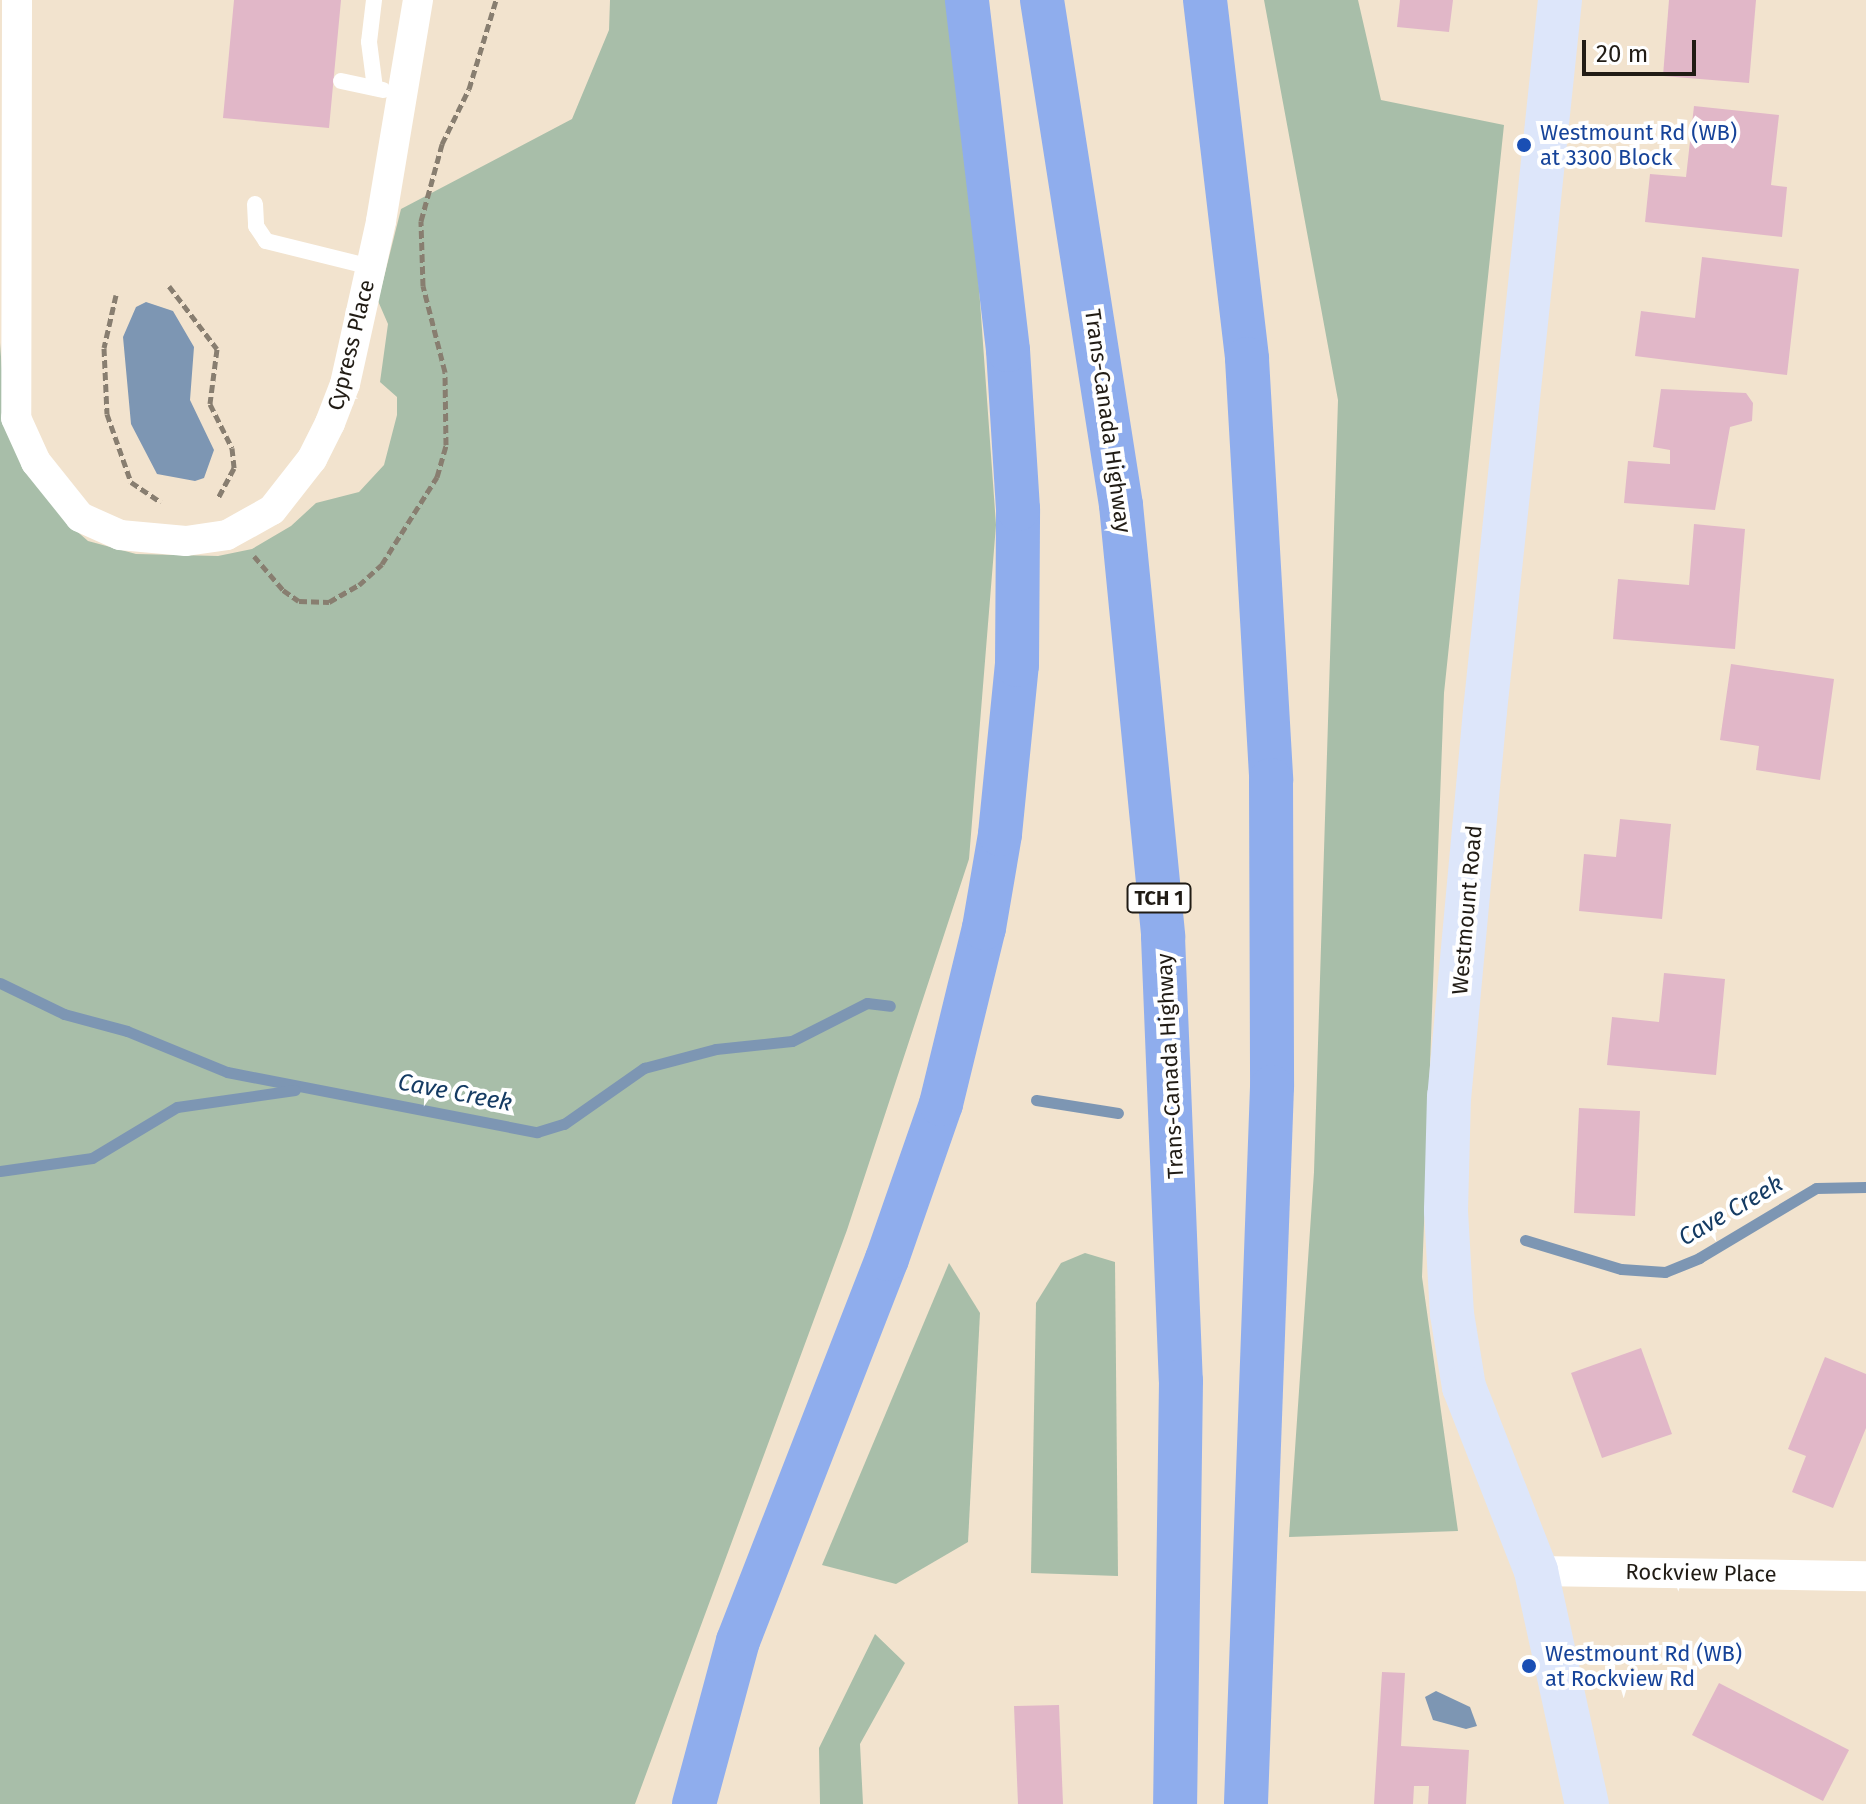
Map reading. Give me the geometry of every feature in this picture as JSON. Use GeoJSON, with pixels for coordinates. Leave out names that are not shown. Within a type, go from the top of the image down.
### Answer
{"type":"FeatureCollection","features":[{"type":"Feature","properties":{"kind":"highway"},"geometry":{"type":"LineString","coordinates":[[694,1804],[738,1641],[887,1259],[941,1104],[984,928],[1000,834],[1017,665],[1018,509],[1006,336],[967,0]]}},
{"type":"Feature","properties":{"kind":"highway","name":"Trans-Canada Highway"},"geometry":{"type":"LineString","coordinates":[[1042,0],[1121,505],[1163,937],[1180,1349],[1175,1804]]}},
{"type":"Feature","properties":{"kind":"highway"},"geometry":{"type":"LineString","coordinates":[[1205,0],[1246,345],[1271,780],[1270,1147],[1246,1804]]}},
{"type":"Feature","properties":{"kind":"street","name":"Cypress Place"},"geometry":{"type":"LineString","coordinates":[[17,0],[16,418],[36,462],[62,499],[98,529],[142,539],[186,541],[245,528],[292,489],[330,423],[345,384],[371,267],[388,91],[418,0]]}},
{"type":"Feature","properties":{"kind":"street","name":"Westmount Road"},"geometry":{"type":"LineString","coordinates":[[1560,0],[1485,711],[1449,1096],[1446,1211],[1452,1314],[1464,1387],[1536,1571],[1587,1804]]}},
{"type":"Feature","properties":{"kind":"street","name":"Rockview Place"},"geometry":{"type":"LineString","coordinates":[[1536,1571],[1866,1576]]}},
{"type":"Feature","properties":{"kind":"lane"},"geometry":{"type":"LineString","coordinates":[[374,0],[369,42],[388,91]]}},
{"type":"Feature","properties":{"kind":"lane"},"geometry":{"type":"LineString","coordinates":[[341,81],[388,91]]}},
{"type":"Feature","properties":{"kind":"lane"},"geometry":{"type":"LineString","coordinates":[[255,204],[256,226],[266,241],[371,267]]}},
{"type":"Feature","properties":{"kind":"path"},"geometry":{"type":"LineString","coordinates":[[245,528],[251,552],[283,590],[310,604],[329,602],[359,585],[382,564],[437,477],[446,445],[445,372],[423,286],[421,221],[442,144],[469,89],[496,0]]}},
{"type":"Feature","properties":{"kind":"path"},"geometry":{"type":"LineString","coordinates":[[169,286],[217,349],[210,404],[232,448],[234,468],[227,487],[213,504]]}},
{"type":"Feature","properties":{"kind":"path"},"geometry":{"type":"LineString","coordinates":[[116,295],[104,348],[103,389],[112,437],[131,482],[170,507]]}},
{"type":"Feature","properties":{"kind":"green space"},"geometry":{"type":"Polygon","coordinates":[[[610,0],[953,0],[965,92],[996,525],[969,859],[847,1230],[635,1804],[0,1804],[0,343],[5,412],[64,520],[88,541],[136,554],[218,556],[252,549],[291,526],[316,503],[359,492],[384,465],[397,415],[397,397],[380,382],[388,324],[378,301],[401,209],[572,119],[609,30],[610,0]]]}},
{"type":"Feature","properties":{"kind":"green space"},"geometry":{"type":"Polygon","coordinates":[[[1264,0],[1358,0],[1381,100],[1504,125],[1444,693],[1422,1277],[1458,1531],[1289,1537],[1314,1172],[1338,400],[1264,0]]]}},
{"type":"Feature","properties":{"kind":"green space"},"geometry":{"type":"Polygon","coordinates":[[[1085,1253],[1115,1262],[1118,1576],[1031,1573],[1036,1303],[1061,1263],[1085,1253]]]}},
{"type":"Feature","properties":{"kind":"green space"},"geometry":{"type":"Polygon","coordinates":[[[949,1263],[980,1313],[968,1542],[896,1584],[822,1565],[949,1263]]]}},
{"type":"Feature","properties":{"kind":"green space"},"geometry":{"type":"Polygon","coordinates":[[[875,1634],[905,1663],[860,1744],[863,1804],[820,1804],[819,1748],[875,1634]]]}},
{"type":"Feature","properties":{"kind":"water"},"geometry":{"type":"Polygon","coordinates":[[[146,302],[173,311],[194,347],[190,400],[214,450],[204,478],[195,481],[157,474],[131,424],[123,337],[136,307],[146,302]]]}},
{"type":"Feature","properties":{"kind":"water"},"geometry":{"type":"Polygon","coordinates":[[[1436,1691],[1470,1707],[1477,1726],[1466,1729],[1433,1720],[1425,1697],[1436,1691]]]}},
{"type":"Feature","properties":{"kind":"building"},"geometry":{"type":"Polygon","coordinates":[[[234,0],[341,0],[329,128],[223,118],[234,0]]]}},
{"type":"Feature","properties":{"kind":"building"},"geometry":{"type":"Polygon","coordinates":[[[1400,0],[1453,0],[1449,32],[1397,27],[1400,0]]]}},
{"type":"Feature","properties":{"kind":"building"},"geometry":{"type":"Polygon","coordinates":[[[1669,0],[1756,0],[1749,83],[1663,76],[1669,0]]]}},
{"type":"Feature","properties":{"kind":"building"},"geometry":{"type":"Polygon","coordinates":[[[1694,106],[1779,115],[1771,185],[1787,187],[1782,237],[1645,222],[1650,174],[1686,177],[1694,106]]]}},
{"type":"Feature","properties":{"kind":"building"},"geometry":{"type":"Polygon","coordinates":[[[1702,257],[1799,269],[1787,375],[1635,356],[1641,311],[1695,318],[1702,257]]]}},
{"type":"Feature","properties":{"kind":"building"},"geometry":{"type":"Polygon","coordinates":[[[1661,389],[1746,393],[1753,403],[1752,421],[1730,427],[1715,510],[1624,503],[1628,461],[1670,464],[1670,450],[1653,447],[1661,389]]]}},
{"type":"Feature","properties":{"kind":"building"},"geometry":{"type":"Polygon","coordinates":[[[1694,524],[1745,529],[1735,649],[1613,639],[1618,579],[1689,585],[1694,524]]]}},
{"type":"Feature","properties":{"kind":"building"},"geometry":{"type":"Polygon","coordinates":[[[1731,664],[1834,679],[1820,780],[1756,770],[1759,746],[1720,740],[1731,664]]]}},
{"type":"Feature","properties":{"kind":"building"},"geometry":{"type":"Polygon","coordinates":[[[1620,819],[1671,824],[1662,919],[1579,911],[1584,854],[1616,857],[1620,819]]]}},
{"type":"Feature","properties":{"kind":"building"},"geometry":{"type":"Polygon","coordinates":[[[1664,973],[1725,979],[1716,1075],[1607,1065],[1612,1017],[1659,1022],[1664,973]]]}},
{"type":"Feature","properties":{"kind":"building"},"geometry":{"type":"Polygon","coordinates":[[[1579,1108],[1640,1111],[1635,1216],[1574,1213],[1579,1108]]]}},
{"type":"Feature","properties":{"kind":"building"},"geometry":{"type":"Polygon","coordinates":[[[1641,1348],[1672,1434],[1602,1458],[1571,1373],[1641,1348]]]}},
{"type":"Feature","properties":{"kind":"building"},"geometry":{"type":"Polygon","coordinates":[[[1825,1357],[1866,1374],[1866,1428],[1833,1508],[1792,1492],[1806,1456],[1788,1449],[1825,1357]]]}},
{"type":"Feature","properties":{"kind":"building"},"geometry":{"type":"Polygon","coordinates":[[[1382,1672],[1405,1673],[1401,1746],[1469,1750],[1466,1804],[1428,1804],[1429,1786],[1414,1786],[1413,1804],[1374,1804],[1382,1672]]]}},
{"type":"Feature","properties":{"kind":"building"},"geometry":{"type":"Polygon","coordinates":[[[1719,1683],[1849,1750],[1823,1801],[1692,1735],[1719,1683]]]}},
{"type":"Feature","properties":{"kind":"building"},"geometry":{"type":"Polygon","coordinates":[[[1059,1705],[1063,1804],[1018,1804],[1014,1706],[1059,1705]]]}},
{"type":"Feature","properties":{"kind":"waterway","name":"Cave Creek"},"geometry":{"type":"LineString","coordinates":[[0,983],[64,1014],[127,1031],[227,1072],[537,1132],[564,1124],[644,1068],[716,1049],[792,1041],[867,1003],[890,1006]]}},
{"type":"Feature","properties":{"kind":"waterway"},"geometry":{"type":"LineString","coordinates":[[0,1171],[92,1158],[177,1107],[295,1090]]}},
{"type":"Feature","properties":{"kind":"waterway","name":"Cave Creek"},"geometry":{"type":"LineString","coordinates":[[1036,1100],[1118,1113]]}},
{"type":"Feature","properties":{"kind":"waterway","name":"Cave Creek"},"geometry":{"type":"LineString","coordinates":[[1525,1240],[1621,1269],[1665,1272],[1699,1258],[1816,1188],[1866,1187]]}},
{"type":"Feature","properties":{"kind":"place","name":"Westmount Rd (WB) at 3300 Block"},"geometry":{"type":"Point","coordinates":[1524,145]}},
{"type":"Feature","properties":{"kind":"place","name":"Westmount Rd (WB) at Rockview Rd"},"geometry":{"type":"Point","coordinates":[1529,1666]}}]}
